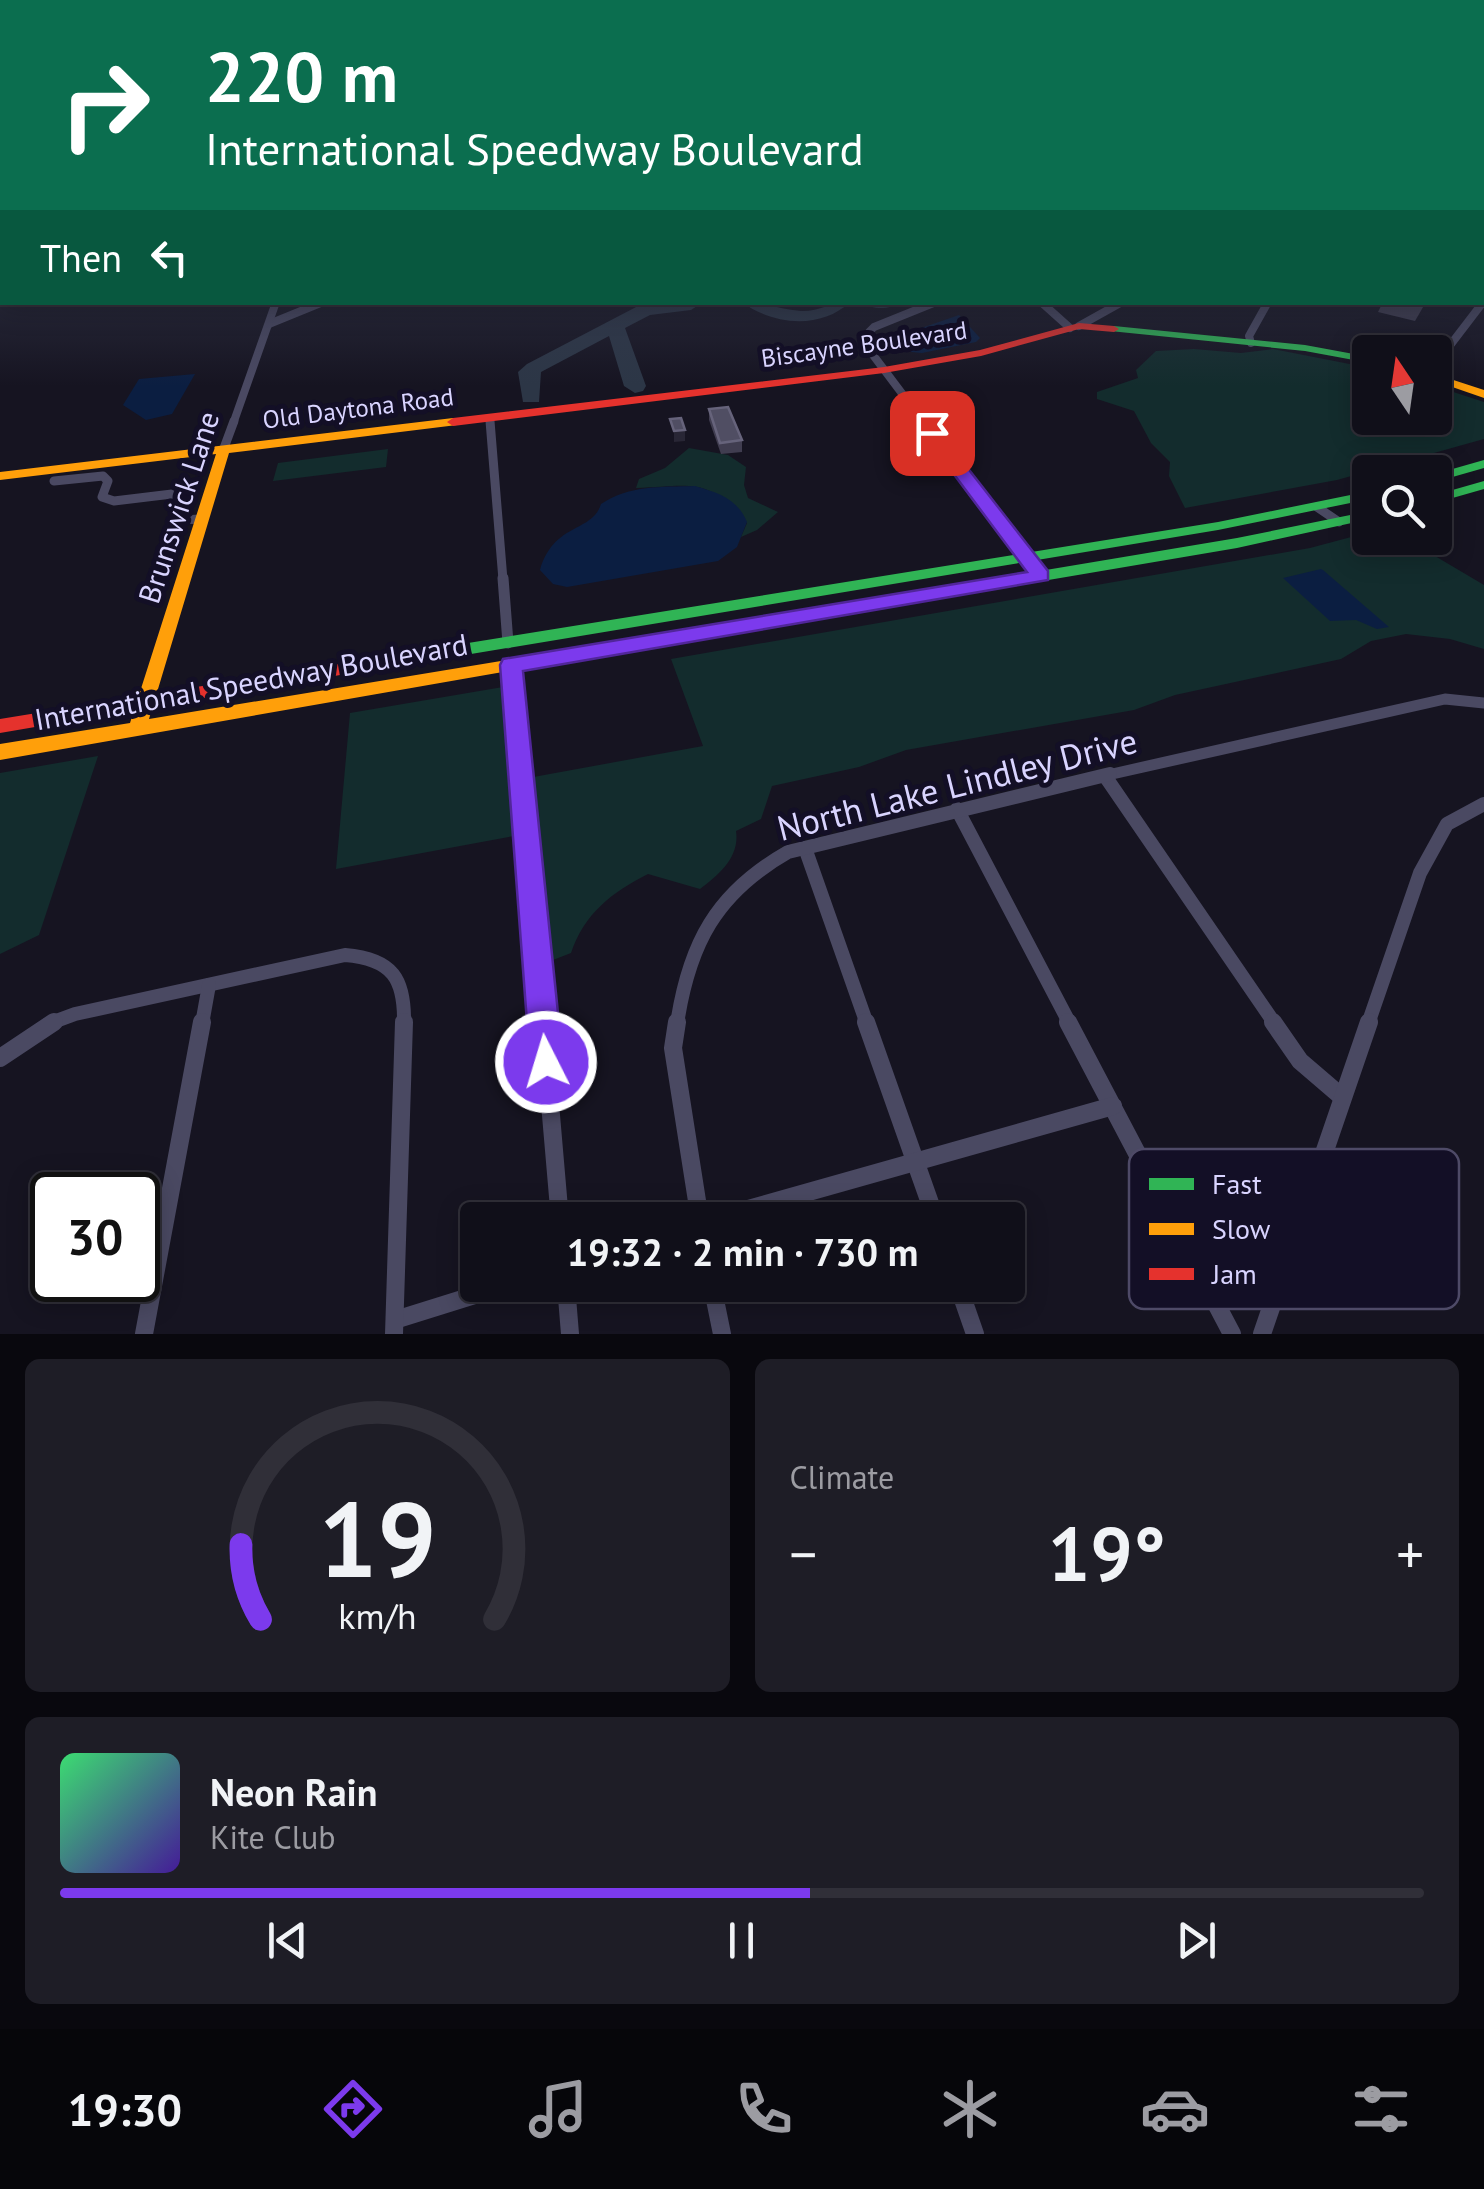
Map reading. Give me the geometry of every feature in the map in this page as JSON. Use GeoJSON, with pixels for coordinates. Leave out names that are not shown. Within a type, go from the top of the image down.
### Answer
{"type":"FeatureCollection","features":[{"type":"Feature","properties":{"kind":"main road","name":"Biscayne Boulevard"},"geometry":{"type":"LineString","coordinates":[[722,390],[884,370],[981,353],[1075,327]]}},
{"type":"Feature","properties":{"kind":"main road"},"geometry":{"type":"LineString","coordinates":[[1075,327],[1251,342],[1352,357]]}},
{"type":"Feature","properties":{"kind":"main road"},"geometry":{"type":"LineString","coordinates":[[1452,383],[1484,394]]}},
{"type":"Feature","properties":{"kind":"main road","name":"Old Daytona Road"},"geometry":{"type":"LineString","coordinates":[[0,476],[722,390]]}},
{"type":"Feature","properties":{"kind":"main road","name":"Brunswick Lane"},"geometry":{"type":"LineString","coordinates":[[136,729],[224,448]]}},
{"type":"Feature","properties":{"kind":"main road"},"geometry":{"type":"LineString","coordinates":[[1452,473],[1484,464]]}},
{"type":"Feature","properties":{"kind":"main road"},"geometry":{"type":"LineString","coordinates":[[1452,494],[1484,485]]}},
{"type":"Feature","properties":{"kind":"main road","name":"International Speedway Boulevard"},"geometry":{"type":"LineString","coordinates":[[0,726],[1026,557],[1352,499]]}},
{"type":"Feature","properties":{"kind":"main road","name":"International Speedway Boulevard"},"geometry":{"type":"LineString","coordinates":[[0,752],[1041,576],[1352,519]]}},
{"type":"Feature","properties":{"kind":"main road"},"geometry":{"type":"LineString","coordinates":[[511,665],[530,647],[558,635]]}},
{"type":"Feature","properties":{"kind":"main road"},"geometry":{"type":"LineString","coordinates":[[460,674],[492,660],[508,643]]}},
{"type":"Feature","properties":{"kind":"street","name":"Brunswick Lane"},"geometry":{"type":"LineString","coordinates":[[224,448],[275,305]]}},
{"type":"Feature","properties":{"kind":"street"},"geometry":{"type":"LineString","coordinates":[[268,324],[316,305]]}},
{"type":"Feature","properties":{"kind":"street"},"geometry":{"type":"LineString","coordinates":[[928,305],[886,320],[868,332],[866,347],[1041,576]]}},
{"type":"Feature","properties":{"kind":"street"},"geometry":{"type":"LineString","coordinates":[[1045,305],[1075,327]]}},
{"type":"Feature","properties":{"kind":"street","name":"Biscayne Boulevard"},"geometry":{"type":"LineString","coordinates":[[1075,327],[1116,305]]}},
{"type":"Feature","properties":{"kind":"street"},"geometry":{"type":"LineString","coordinates":[[1251,342],[1250,336],[1266,305]]}},
{"type":"Feature","properties":{"kind":"street"},"geometry":{"type":"LineString","coordinates":[[1452,343],[1481,305]]}},
{"type":"Feature","properties":{"kind":"street"},"geometry":{"type":"LineString","coordinates":[[490,418],[508,643]]}},
{"type":"Feature","properties":{"kind":"street"},"geometry":{"type":"LineString","coordinates":[[54,481],[103,476],[108,482],[102,496],[107,500],[172,494],[178,496],[176,520],[203,519]]}},
{"type":"Feature","properties":{"kind":"street"},"geometry":{"type":"LineString","coordinates":[[1317,507],[1339,522]]}},
{"type":"Feature","properties":{"kind":"street"},"geometry":{"type":"LineString","coordinates":[[511,665],[558,1202]]}},
{"type":"Feature","properties":{"kind":"street","name":"North Lake Lindley Drive"},"geometry":{"type":"LineString","coordinates":[[697,1202],[673,1048],[684,976],[707,923],[752,872],[805,848],[957,809],[1445,700],[1484,703]]}},
{"type":"Feature","properties":{"kind":"street"},"geometry":{"type":"LineString","coordinates":[[1106,776],[1300,1061],[1342,1097]]}},
{"type":"Feature","properties":{"kind":"street"},"geometry":{"type":"LineString","coordinates":[[1324,1149],[1420,872],[1447,824],[1484,804]]}},
{"type":"Feature","properties":{"kind":"street"},"geometry":{"type":"LineString","coordinates":[[957,809],[1135,1149]]}},
{"type":"Feature","properties":{"kind":"street"},"geometry":{"type":"LineString","coordinates":[[805,848],[930,1202]]}},
{"type":"Feature","properties":{"kind":"street"},"geometry":{"type":"LineString","coordinates":[[0,1058],[46,1025],[76,1014],[345,955],[382,962],[397,974],[405,994],[395,1327],[462,1302]]}},
{"type":"Feature","properties":{"kind":"street"},"geometry":{"type":"LineString","coordinates":[[144,1334],[209,985]]}},
{"type":"Feature","properties":{"kind":"street"},"geometry":{"type":"LineString","coordinates":[[773,1202],[1113,1106]]}},
{"type":"Feature","properties":{"kind":"street"},"geometry":{"type":"LineString","coordinates":[[567,1302],[570,1334]]}},
{"type":"Feature","properties":{"kind":"street"},"geometry":{"type":"LineString","coordinates":[[715,1302],[722,1334]]}},
{"type":"Feature","properties":{"kind":"street"},"geometry":{"type":"LineString","coordinates":[[964,1302],[975,1334]]}},
{"type":"Feature","properties":{"kind":"street"},"geometry":{"type":"LineString","coordinates":[[1219,1309],[1232,1334]]}},
{"type":"Feature","properties":{"kind":"street"},"geometry":{"type":"LineString","coordinates":[[1262,1334],[1270,1309]]}},
{"type":"Feature","properties":{"kind":"green space"},"geometry":{"type":"Polygon","coordinates":[[[1273,349],[1352,364],[1352,435],[1452,435],[1452,392],[1484,402],[1484,439],[1427,455],[1352,455],[1352,476],[1185,508],[1169,476],[1170,462],[1151,443],[1134,411],[1097,399],[1097,392],[1138,378],[1136,370],[1156,351],[1241,353],[1273,349]]]}},
{"type":"Feature","properties":{"kind":"green space"},"geometry":{"type":"Polygon","coordinates":[[[689,448],[728,455],[746,467],[744,485],[748,498],[778,512],[757,530],[741,537],[747,523],[710,491],[685,486],[636,488],[639,479],[665,468],[689,448]]]}},
{"type":"Feature","properties":{"kind":"green space"},"geometry":{"type":"Polygon","coordinates":[[[388,449],[386,467],[273,481],[278,463],[388,449]]]}},
{"type":"Feature","properties":{"kind":"green space"},"geometry":{"type":"Polygon","coordinates":[[[1352,537],[1352,555],[1435,556],[1484,585],[1484,649],[1450,639],[1406,634],[1371,641],[1341,659],[1175,695],[1134,710],[906,750],[859,767],[772,786],[761,819],[736,831],[731,857],[700,889],[648,874],[601,906],[583,927],[571,953],[553,960],[545,957],[528,778],[703,746],[671,659],[1310,548],[1352,537]]]}},
{"type":"Feature","properties":{"kind":"green space"},"geometry":{"type":"Polygon","coordinates":[[[503,687],[508,781],[515,781],[519,835],[336,869],[350,713],[503,687]]]}},
{"type":"Feature","properties":{"kind":"green space"},"geometry":{"type":"Polygon","coordinates":[[[98,756],[39,935],[0,954],[0,773],[98,756]]]}},
{"type":"Feature","properties":{"kind":"water"},"geometry":{"type":"Polygon","coordinates":[[[959,315],[980,338],[976,342],[911,352],[904,334],[959,315]]]}},
{"type":"Feature","properties":{"kind":"water"},"geometry":{"type":"Polygon","coordinates":[[[195,374],[172,414],[146,420],[123,405],[139,379],[195,374]]]}},
{"type":"Feature","properties":{"kind":"water"},"geometry":{"type":"Polygon","coordinates":[[[695,486],[732,502],[747,522],[737,547],[718,561],[567,587],[553,584],[540,570],[554,544],[590,520],[601,504],[612,498],[646,488],[695,486]]]}},
{"type":"Feature","properties":{"kind":"water"},"geometry":{"type":"Polygon","coordinates":[[[1321,569],[1389,627],[1377,629],[1356,620],[1330,621],[1283,578],[1321,569]]]}},
{"type":"Feature","properties":{"kind":"building"},"geometry":{"type":"Polygon","coordinates":[[[728,407],[742,440],[720,443],[709,409],[728,407]]]}},
{"type":"Feature","properties":{"kind":"building"},"geometry":{"type":"Polygon","coordinates":[[[681,418],[685,430],[674,431],[670,419],[681,418]]]}},
{"type":"Feature","properties":{"kind":"taxiway"},"geometry":{"type":"LineString","coordinates":[[610,328],[645,310],[683,305]]}},
{"type":"Feature","properties":{"kind":"taxiway"},"geometry":{"type":"LineString","coordinates":[[760,305],[807,317],[836,305]]}},
{"type":"Feature","properties":{"kind":"taxiway"},"geometry":{"type":"LineString","coordinates":[[531,397],[529,372],[610,328]]}},
{"type":"Feature","properties":{"kind":"taxiway"},"geometry":{"type":"LineString","coordinates":[[610,328],[618,332],[635,386]]}},
{"type":"Feature","properties":{"kind":"traffic: fast"},"geometry":{"type":"LineString","coordinates":[[1114,329],[1305,348],[1352,357]]}},
{"type":"Feature","properties":{"kind":"traffic: fast"},"geometry":{"type":"LineString","coordinates":[[1452,473],[1484,464]]}},
{"type":"Feature","properties":{"kind":"traffic: fast"},"geometry":{"type":"LineString","coordinates":[[1452,494],[1484,485]]}},
{"type":"Feature","properties":{"kind":"traffic: fast"},"geometry":{"type":"LineString","coordinates":[[375,664],[1218,526],[1352,499]]}},
{"type":"Feature","properties":{"kind":"traffic: fast"},"geometry":{"type":"LineString","coordinates":[[525,663],[1237,543],[1352,519]]}},
{"type":"Feature","properties":{"kind":"traffic: slow"},"geometry":{"type":"LineString","coordinates":[[1452,383],[1484,394]]}},
{"type":"Feature","properties":{"kind":"traffic: slow"},"geometry":{"type":"LineString","coordinates":[[0,476],[453,422]]}},
{"type":"Feature","properties":{"kind":"traffic: slow"},"geometry":{"type":"LineString","coordinates":[[137,729],[224,448]]}},
{"type":"Feature","properties":{"kind":"traffic: slow"},"geometry":{"type":"LineString","coordinates":[[0,752],[525,663]]}},
{"type":"Feature","properties":{"kind":"traffic: jam"},"geometry":{"type":"LineString","coordinates":[[453,422],[884,370],[981,353],[1079,326],[1114,329]]}},
{"type":"Feature","properties":{"kind":"traffic: jam"},"geometry":{"type":"LineString","coordinates":[[0,726],[375,664]]}},
{"type":"Feature","properties":{"kind":"route"},"geometry":{"type":"LineString","coordinates":[[546,1062],[511,665],[1041,576],[932,433]]}}]}
